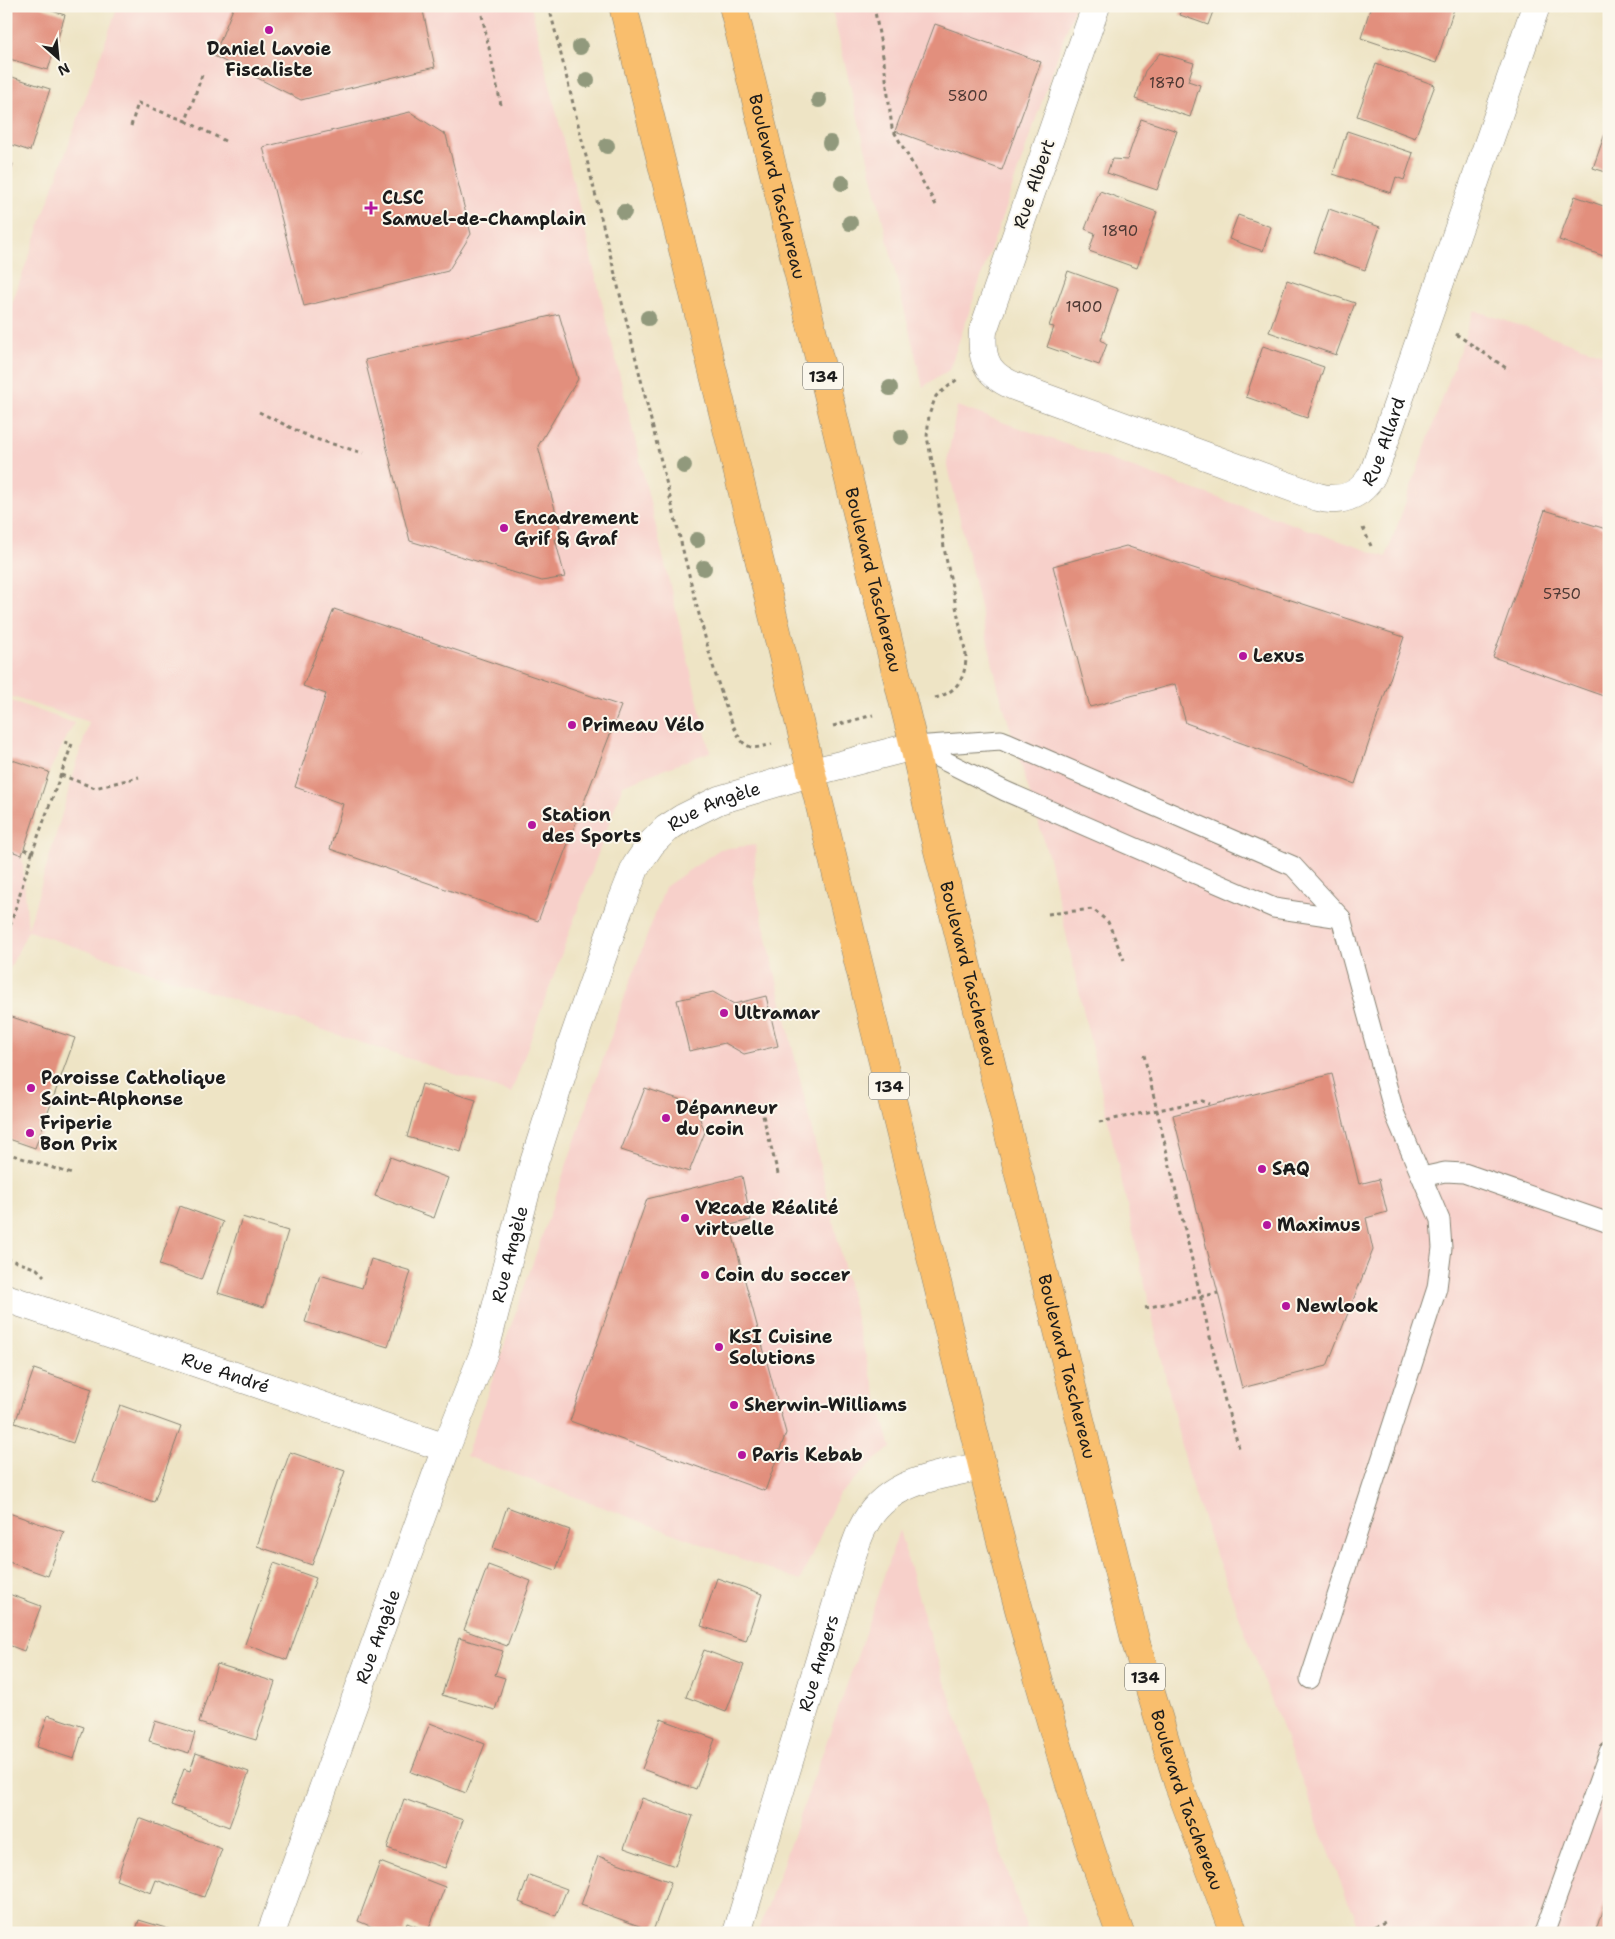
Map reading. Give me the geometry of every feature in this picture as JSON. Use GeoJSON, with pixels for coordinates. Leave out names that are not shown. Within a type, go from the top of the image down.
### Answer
{"type":"FeatureCollection","features":[{"type":"Feature","properties":{"kind":"main road","name":"134"},"geometry":{"type":"LineString","coordinates":[[623,6],[982,1466],[1051,1729],[1120,1933]]}},
{"type":"Feature","properties":{"kind":"main road","name":"Boulevard Taschereau"},"geometry":{"type":"LineString","coordinates":[[733,6],[1020,1187],[1133,1635],[1178,1783],[1234,1933]]}},
{"type":"Feature","properties":{"kind":"street","name":"Rue Albert"},"geometry":{"type":"LineString","coordinates":[[986,363],[982,349],[983,331],[1096,6]]}},
{"type":"Feature","properties":{"kind":"street","name":"Rue Allard"},"geometry":{"type":"LineString","coordinates":[[986,363],[995,376],[1019,388],[1318,497],[1335,500],[1352,496],[1360,491],[1372,478],[1536,6]]}},
{"type":"Feature","properties":{"kind":"street","name":"Rue Angèle"},"geometry":{"type":"LineString","coordinates":[[271,1933],[446,1448],[485,1350],[531,1172],[570,1049],[636,866],[658,836],[683,818],[732,795],[914,746]]}},
{"type":"Feature","properties":{"kind":"street","name":"Rue André"},"geometry":{"type":"LineString","coordinates":[[6,1298],[446,1448]]}},
{"type":"Feature","properties":{"kind":"street","name":"Rue Angers"},"geometry":{"type":"LineString","coordinates":[[737,1933],[843,1583],[862,1529],[878,1504],[895,1490],[930,1478],[982,1466]]}},
{"type":"Feature","properties":{"kind":"lane"},"geometry":{"type":"LineString","coordinates":[[914,746],[1001,740],[1006,742],[1293,866],[1341,918],[1394,1112],[1440,1220],[1442,1248],[1437,1288],[1310,1679]]}},
{"type":"Feature","properties":{"kind":"lane"},"geometry":{"type":"LineString","coordinates":[[914,746],[1006,791],[1274,908],[1341,918]]}},
{"type":"Feature","properties":{"kind":"lane"},"geometry":{"type":"LineString","coordinates":[[1422,1177],[1445,1172],[1464,1172],[1609,1223]]}},
{"type":"Feature","properties":{"kind":"lane"},"geometry":{"type":"LineString","coordinates":[[1544,1933],[1609,1752]]}},
{"type":"Feature","properties":{"kind":"path"},"geometry":{"type":"LineString","coordinates":[[549,6],[694,599],[733,726],[744,744],[755,748],[945,695],[956,689],[963,678],[966,655],[944,548],[936,481],[926,437],[936,396],[958,378]]}},
{"type":"Feature","properties":{"kind":"path"},"geometry":{"type":"LineString","coordinates":[[874,6],[884,62],[892,128],[936,204]]}},
{"type":"Feature","properties":{"kind":"path"},"geometry":{"type":"LineString","coordinates":[[482,15],[501,105]]}},
{"type":"Feature","properties":{"kind":"path"},"geometry":{"type":"LineString","coordinates":[[186,121],[203,72]]}},
{"type":"Feature","properties":{"kind":"path"},"geometry":{"type":"LineString","coordinates":[[131,126],[138,103],[186,121],[225,142]]}},
{"type":"Feature","properties":{"kind":"path"},"geometry":{"type":"LineString","coordinates":[[1428,316],[1509,370]]}},
{"type":"Feature","properties":{"kind":"path"},"geometry":{"type":"LineString","coordinates":[[259,412],[312,438],[363,453]]}},
{"type":"Feature","properties":{"kind":"path"},"geometry":{"type":"LineString","coordinates":[[1363,528],[1371,546]]}},
{"type":"Feature","properties":{"kind":"path"},"geometry":{"type":"LineString","coordinates":[[6,929],[9,930],[32,853],[72,744],[64,742]]}},
{"type":"Feature","properties":{"kind":"path"},"geometry":{"type":"LineString","coordinates":[[61,775],[95,788],[139,777]]}},
{"type":"Feature","properties":{"kind":"path"},"geometry":{"type":"LineString","coordinates":[[24,849],[32,853]]}},
{"type":"Feature","properties":{"kind":"path"},"geometry":{"type":"LineString","coordinates":[[1048,914],[1093,909],[1108,922],[1124,960]]}},
{"type":"Feature","properties":{"kind":"path"},"geometry":{"type":"LineString","coordinates":[[1144,1055],[1225,1401],[1240,1451]]}},
{"type":"Feature","properties":{"kind":"path"},"geometry":{"type":"LineString","coordinates":[[1099,1122],[1202,1101],[1210,1104]]}},
{"type":"Feature","properties":{"kind":"path"},"geometry":{"type":"LineString","coordinates":[[761,1108],[778,1174]]}},
{"type":"Feature","properties":{"kind":"path"},"geometry":{"type":"LineString","coordinates":[[6,1153],[72,1174]]}},
{"type":"Feature","properties":{"kind":"path"},"geometry":{"type":"LineString","coordinates":[[1145,1308],[1218,1293]]}},
{"type":"Feature","properties":{"kind":"path"},"geometry":{"type":"LineString","coordinates":[[1359,1933],[1385,1922]]}},
{"type":"Feature","properties":{"kind":"path"},"geometry":{"type":"LineString","coordinates":[[1504,1933],[1507,1926]]}},
{"type":"Feature","properties":{"kind":"shaded area"},"geometry":{"type":"Polygon","coordinates":[[[118,6],[531,6],[710,752],[623,785],[511,1093],[28,931],[6,976],[6,699],[74,723],[49,772],[22,854],[28,929],[89,722],[6,695],[6,320],[118,6]]]}},
{"type":"Feature","properties":{"kind":"shaded area"},"geometry":{"type":"Polygon","coordinates":[[[831,6],[1075,6],[949,370],[923,387],[831,6]]]}},
{"type":"Feature","properties":{"kind":"shaded area"},"geometry":{"type":"Polygon","coordinates":[[[1474,310],[1609,356],[1609,1933],[1360,1933],[1211,1542],[1187,1472],[1049,858],[999,691],[947,462],[957,406],[1386,557],[1474,310]]]}},
{"type":"Feature","properties":{"kind":"shaded area"},"geometry":{"type":"Polygon","coordinates":[[[756,845],[754,883],[859,1331],[891,1448],[876,1459],[838,1496],[800,1581],[466,1456],[627,990],[665,887],[720,849],[756,845]]]}},
{"type":"Feature","properties":{"kind":"shaded area"},"geometry":{"type":"Polygon","coordinates":[[[899,1530],[928,1630],[1028,1933],[758,1933],[859,1651],[899,1530]]]}},
{"type":"Feature","properties":{"kind":"building"},"geometry":{"type":"Polygon","coordinates":[[[13,6],[36,6],[65,15],[48,70],[6,58],[6,28],[13,6]]]}},
{"type":"Feature","properties":{"kind":"building"},"geometry":{"type":"Polygon","coordinates":[[[234,6],[422,6],[435,67],[301,100],[214,56],[234,6]]]}},
{"type":"Feature","properties":{"kind":"building"},"geometry":{"type":"Polygon","coordinates":[[[1183,6],[1215,6],[1208,25],[1180,15],[1183,6]]]}},
{"type":"Feature","properties":{"kind":"building"},"geometry":{"type":"Polygon","coordinates":[[[1371,6],[1455,6],[1436,63],[1361,38],[1371,6]]]}},
{"type":"Feature","properties":{"kind":"building"},"geometry":{"type":"Polygon","coordinates":[[[935,24],[1041,62],[1002,170],[895,131],[935,24]]]}},
{"type":"Feature","properties":{"kind":"building"},"geometry":{"type":"Polygon","coordinates":[[[1160,53],[1194,63],[1188,81],[1200,85],[1190,117],[1135,99],[1145,71],[1160,53]]]}},
{"type":"Feature","properties":{"kind":"building"},"geometry":{"type":"Polygon","coordinates":[[[1376,64],[1435,85],[1415,138],[1357,116],[1376,64]]]}},
{"type":"Feature","properties":{"kind":"building"},"geometry":{"type":"Polygon","coordinates":[[[6,75],[50,89],[30,151],[6,143],[6,75]]]}},
{"type":"Feature","properties":{"kind":"building"},"geometry":{"type":"Polygon","coordinates":[[[410,112],[446,135],[471,234],[448,271],[304,306],[263,147],[410,112]]]}},
{"type":"Feature","properties":{"kind":"building"},"geometry":{"type":"Polygon","coordinates":[[[1141,119],[1177,131],[1157,190],[1107,173],[1112,159],[1127,160],[1141,119]]]}},
{"type":"Feature","properties":{"kind":"building"},"geometry":{"type":"Polygon","coordinates":[[[1609,125],[1609,173],[1593,168],[1609,125]]]}},
{"type":"Feature","properties":{"kind":"building"},"geometry":{"type":"Polygon","coordinates":[[[1347,131],[1413,153],[1404,180],[1396,177],[1391,193],[1333,174],[1347,131]]]}},
{"type":"Feature","properties":{"kind":"building"},"geometry":{"type":"Polygon","coordinates":[[[6,162],[13,164],[7,187],[6,187],[6,162]]]}},
{"type":"Feature","properties":{"kind":"building"},"geometry":{"type":"Polygon","coordinates":[[[1100,191],[1157,212],[1137,268],[1089,251],[1095,233],[1085,229],[1100,191]]]}},
{"type":"Feature","properties":{"kind":"building"},"geometry":{"type":"Polygon","coordinates":[[[1575,196],[1609,208],[1609,258],[1559,240],[1575,196]]]}},
{"type":"Feature","properties":{"kind":"building"},"geometry":{"type":"Polygon","coordinates":[[[1329,209],[1380,227],[1365,270],[1314,252],[1329,209]]]}},
{"type":"Feature","properties":{"kind":"building"},"geometry":{"type":"Polygon","coordinates":[[[1238,215],[1271,227],[1263,251],[1229,239],[1238,215]]]}},
{"type":"Feature","properties":{"kind":"building"},"geometry":{"type":"Polygon","coordinates":[[[1068,271],[1118,289],[1101,340],[1107,344],[1099,365],[1047,347],[1054,327],[1049,326],[1068,271]]]}},
{"type":"Feature","properties":{"kind":"building"},"geometry":{"type":"Polygon","coordinates":[[[1287,280],[1355,303],[1336,355],[1269,332],[1287,280]]]}},
{"type":"Feature","properties":{"kind":"building"},"geometry":{"type":"Polygon","coordinates":[[[559,314],[578,379],[538,446],[563,539],[555,539],[565,577],[542,581],[410,541],[365,360],[559,314]]]}},
{"type":"Feature","properties":{"kind":"building"},"geometry":{"type":"Polygon","coordinates":[[[1263,346],[1324,367],[1307,418],[1246,397],[1263,346]]]}},
{"type":"Feature","properties":{"kind":"building"},"geometry":{"type":"Polygon","coordinates":[[[1545,510],[1609,530],[1609,698],[1493,657],[1545,510]]]}},
{"type":"Feature","properties":{"kind":"building"},"geometry":{"type":"Polygon","coordinates":[[[1126,546],[1404,637],[1355,784],[1186,723],[1175,684],[1090,707],[1053,566],[1126,546]]]}},
{"type":"Feature","properties":{"kind":"building"},"geometry":{"type":"Polygon","coordinates":[[[334,609],[621,706],[538,921],[330,849],[343,804],[295,787],[326,694],[303,686],[334,609]]]}},
{"type":"Feature","properties":{"kind":"building"},"geometry":{"type":"Polygon","coordinates":[[[6,758],[49,772],[22,855],[6,849],[6,758]]]}},
{"type":"Feature","properties":{"kind":"building"},"geometry":{"type":"Polygon","coordinates":[[[713,992],[734,1004],[766,996],[778,1046],[744,1054],[725,1043],[689,1051],[677,1000],[713,992]]]}},
{"type":"Feature","properties":{"kind":"building","name":"Paroisse Catholique Saint-Alphonse"},"geometry":{"type":"Polygon","coordinates":[[[6,1015],[75,1038],[35,1148],[6,1138],[6,1015]]]}},
{"type":"Feature","properties":{"kind":"building"},"geometry":{"type":"Polygon","coordinates":[[[1332,1074],[1359,1184],[1379,1179],[1387,1212],[1366,1218],[1373,1250],[1327,1366],[1242,1388],[1173,1115],[1332,1074]]]}},
{"type":"Feature","properties":{"kind":"building"},"geometry":{"type":"Polygon","coordinates":[[[422,1084],[476,1100],[461,1152],[407,1137],[422,1084]]]}},
{"type":"Feature","properties":{"kind":"building","name":"Dépanneur du coin"},"geometry":{"type":"Polygon","coordinates":[[[645,1088],[694,1104],[705,1132],[689,1172],[621,1150],[645,1088]]]}},
{"type":"Feature","properties":{"kind":"building"},"geometry":{"type":"Polygon","coordinates":[[[390,1157],[448,1178],[434,1218],[375,1196],[390,1157]]]}},
{"type":"Feature","properties":{"kind":"building"},"geometry":{"type":"Polygon","coordinates":[[[742,1176],[751,1220],[730,1225],[786,1433],[765,1491],[570,1421],[647,1199],[742,1176]]]}},
{"type":"Feature","properties":{"kind":"building"},"geometry":{"type":"Polygon","coordinates":[[[180,1206],[223,1222],[201,1280],[159,1265],[180,1206]]]}},
{"type":"Feature","properties":{"kind":"building"},"geometry":{"type":"Polygon","coordinates":[[[242,1217],[288,1231],[264,1307],[218,1293],[242,1217]]]}},
{"type":"Feature","properties":{"kind":"building"},"geometry":{"type":"Polygon","coordinates":[[[371,1259],[411,1271],[388,1347],[305,1322],[320,1275],[362,1288],[371,1259]]]}},
{"type":"Feature","properties":{"kind":"building"},"geometry":{"type":"Polygon","coordinates":[[[34,1369],[92,1389],[73,1443],[15,1423],[34,1369]]]}},
{"type":"Feature","properties":{"kind":"building"},"geometry":{"type":"Polygon","coordinates":[[[120,1405],[181,1427],[154,1502],[93,1481],[120,1405]]]}},
{"type":"Feature","properties":{"kind":"building"},"geometry":{"type":"Polygon","coordinates":[[[290,1452],[345,1471],[312,1565],[257,1546],[290,1452]]]}},
{"type":"Feature","properties":{"kind":"building"},"geometry":{"type":"Polygon","coordinates":[[[507,1507],[570,1530],[556,1570],[493,1548],[507,1507]]]}},
{"type":"Feature","properties":{"kind":"building"},"geometry":{"type":"Polygon","coordinates":[[[6,1512],[64,1532],[48,1576],[6,1561],[6,1512]]]}},
{"type":"Feature","properties":{"kind":"building"},"geometry":{"type":"Polygon","coordinates":[[[274,1563],[316,1578],[287,1660],[245,1644],[274,1563]]]}},
{"type":"Feature","properties":{"kind":"building"},"geometry":{"type":"Polygon","coordinates":[[[488,1565],[531,1581],[507,1646],[464,1630],[488,1565]]]}},
{"type":"Feature","properties":{"kind":"building"},"geometry":{"type":"Polygon","coordinates":[[[717,1578],[762,1594],[746,1641],[701,1626],[717,1578]]]}},
{"type":"Feature","properties":{"kind":"building"},"geometry":{"type":"Polygon","coordinates":[[[6,1593],[41,1606],[24,1651],[6,1644],[6,1593]]]}},
{"type":"Feature","properties":{"kind":"building"},"geometry":{"type":"Polygon","coordinates":[[[459,1638],[503,1651],[495,1675],[505,1678],[495,1710],[442,1695],[459,1638]]]}},
{"type":"Feature","properties":{"kind":"building"},"geometry":{"type":"Polygon","coordinates":[[[704,1650],[744,1665],[726,1712],[686,1697],[704,1650]]]}},
{"type":"Feature","properties":{"kind":"building"},"geometry":{"type":"Polygon","coordinates":[[[217,1664],[275,1682],[256,1740],[199,1723],[217,1664]]]}},
{"type":"Feature","properties":{"kind":"building"},"geometry":{"type":"Polygon","coordinates":[[[48,1715],[84,1727],[74,1759],[37,1747],[48,1715]]]}},
{"type":"Feature","properties":{"kind":"building"},"geometry":{"type":"Polygon","coordinates":[[[661,1719],[715,1739],[696,1789],[642,1769],[661,1719]]]}},
{"type":"Feature","properties":{"kind":"building"},"geometry":{"type":"Polygon","coordinates":[[[155,1721],[195,1733],[189,1753],[149,1741],[155,1721]]]}},
{"type":"Feature","properties":{"kind":"building"},"geometry":{"type":"Polygon","coordinates":[[[430,1723],[485,1744],[466,1793],[411,1772],[430,1723]]]}},
{"type":"Feature","properties":{"kind":"building"},"geometry":{"type":"Polygon","coordinates":[[[196,1753],[249,1772],[229,1827],[171,1805],[184,1769],[190,1771],[196,1753]]]}},
{"type":"Feature","properties":{"kind":"building"},"geometry":{"type":"Polygon","coordinates":[[[642,1798],[693,1816],[675,1866],[624,1848],[642,1798]]]}},
{"type":"Feature","properties":{"kind":"building"},"geometry":{"type":"Polygon","coordinates":[[[404,1799],[463,1820],[445,1868],[387,1848],[404,1799]]]}},
{"type":"Feature","properties":{"kind":"building"},"geometry":{"type":"Polygon","coordinates":[[[139,1818],[222,1849],[204,1897],[156,1880],[151,1893],[116,1880],[139,1818]]]}},
{"type":"Feature","properties":{"kind":"building"},"geometry":{"type":"Polygon","coordinates":[[[598,1856],[671,1882],[653,1931],[581,1905],[598,1856]]]}},
{"type":"Feature","properties":{"kind":"building"},"geometry":{"type":"Polygon","coordinates":[[[380,1862],[445,1887],[428,1931],[407,1923],[404,1933],[387,1933],[358,1921],[380,1862]]]}},
{"type":"Feature","properties":{"kind":"building"},"geometry":{"type":"Polygon","coordinates":[[[529,1875],[567,1889],[556,1916],[519,1902],[529,1875]]]}},
{"type":"Feature","properties":{"kind":"building"},"geometry":{"type":"Polygon","coordinates":[[[1608,1893],[1609,1933],[1595,1933],[1608,1893]]]}},
{"type":"Feature","properties":{"kind":"building"},"geometry":{"type":"Polygon","coordinates":[[[139,1920],[179,1932],[179,1933],[135,1933],[139,1920]]]}},
{"type":"Feature","properties":{"kind":"place","name":"Daniel Lavoie Fiscaliste"},"geometry":{"type":"Point","coordinates":[269,30]}},
{"type":"Feature","properties":{"kind":"place","name":"CLSC Samuel-de-Champlain"},"geometry":{"type":"Point","coordinates":[371,208]}},
{"type":"Feature","properties":{"kind":"place","name":"Encadrement Grif & Graf"},"geometry":{"type":"Point","coordinates":[504,528]}},
{"type":"Feature","properties":{"kind":"place","name":"Lexus"},"geometry":{"type":"Point","coordinates":[1243,656]}},
{"type":"Feature","properties":{"kind":"place","name":"Primeau Vélo"},"geometry":{"type":"Point","coordinates":[572,725]}},
{"type":"Feature","properties":{"kind":"place","name":"Station des Sports"},"geometry":{"type":"Point","coordinates":[532,825]}},
{"type":"Feature","properties":{"kind":"place","name":"Ultramar"},"geometry":{"type":"Point","coordinates":[724,1013]}},
{"type":"Feature","properties":{"kind":"place","name":"Paroisse Catholique Saint-Alphonse"},"geometry":{"type":"Point","coordinates":[31,1088]}},
{"type":"Feature","properties":{"kind":"place","name":"Dépanneur du coin"},"geometry":{"type":"Point","coordinates":[666,1118]}},
{"type":"Feature","properties":{"kind":"place","name":"Friperie Bon Prix"},"geometry":{"type":"Point","coordinates":[30,1133]}},
{"type":"Feature","properties":{"kind":"place","name":"SAQ"},"geometry":{"type":"Point","coordinates":[1262,1169]}},
{"type":"Feature","properties":{"kind":"place","name":"VRcade Réalité virtuelle"},"geometry":{"type":"Point","coordinates":[685,1218]}},
{"type":"Feature","properties":{"kind":"place","name":"Maximus"},"geometry":{"type":"Point","coordinates":[1267,1225]}},
{"type":"Feature","properties":{"kind":"place","name":"Coin du soccer"},"geometry":{"type":"Point","coordinates":[705,1275]}},
{"type":"Feature","properties":{"kind":"place","name":"Newlook"},"geometry":{"type":"Point","coordinates":[1286,1306]}},
{"type":"Feature","properties":{"kind":"place","name":"KSI Cuisine Solutions"},"geometry":{"type":"Point","coordinates":[719,1347]}},
{"type":"Feature","properties":{"kind":"place","name":"Sherwin-Williams"},"geometry":{"type":"Point","coordinates":[734,1405]}},
{"type":"Feature","properties":{"kind":"place","name":"Paris Kebab"},"geometry":{"type":"Point","coordinates":[742,1455]}}]}
